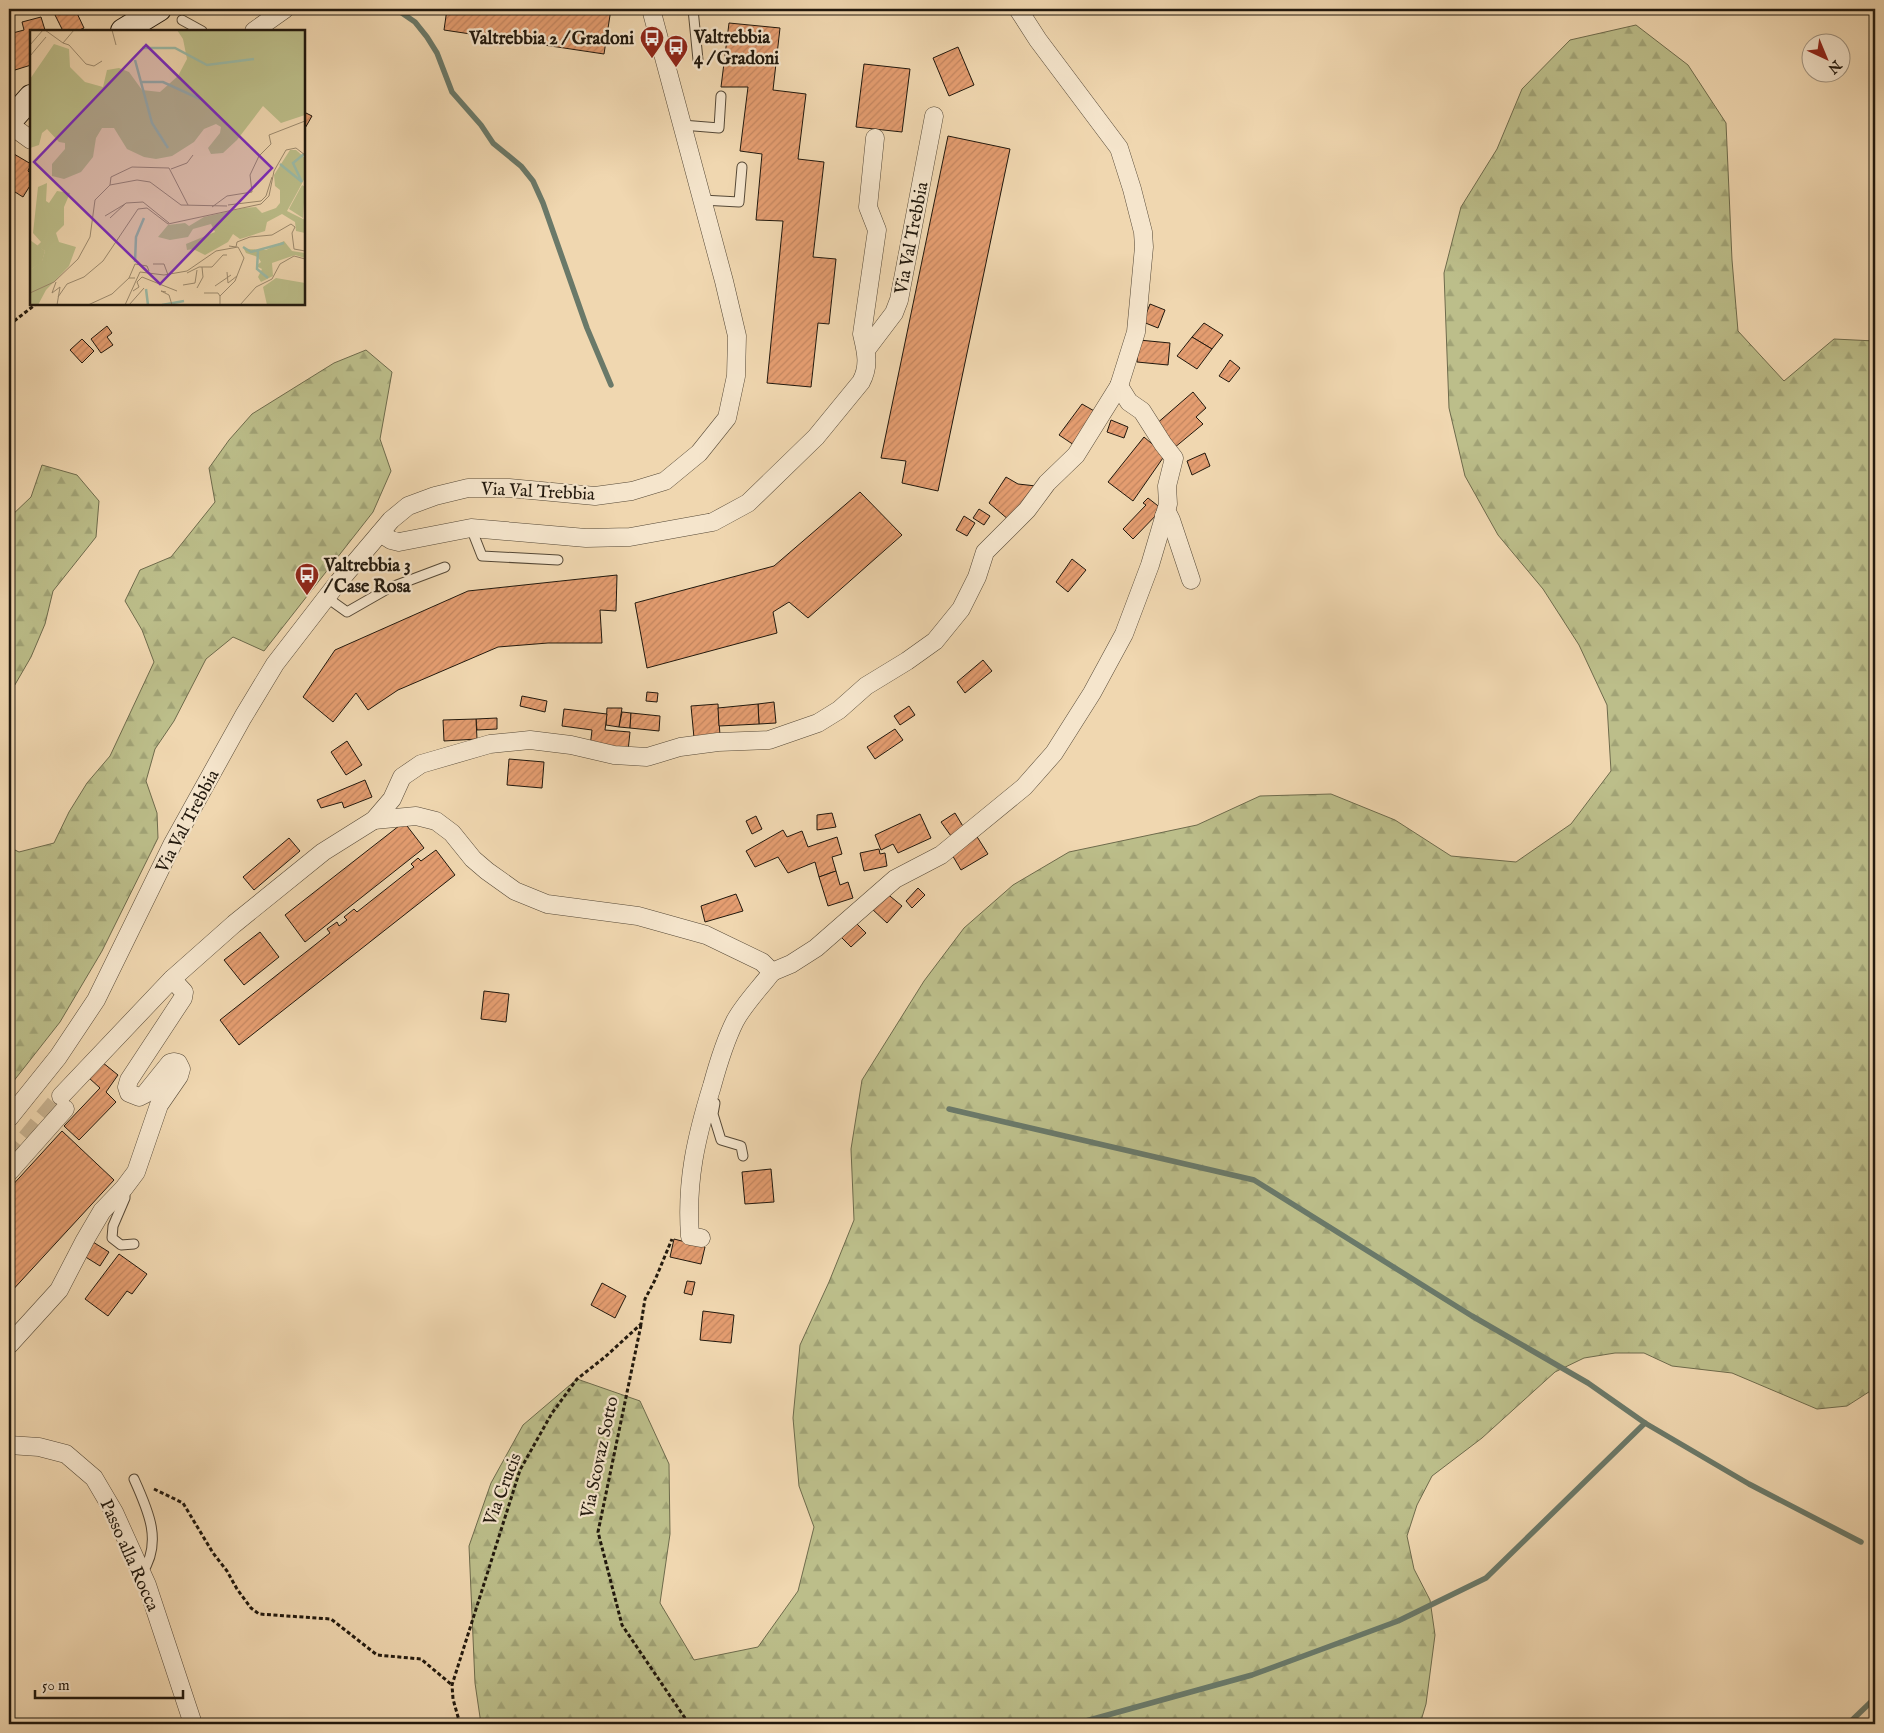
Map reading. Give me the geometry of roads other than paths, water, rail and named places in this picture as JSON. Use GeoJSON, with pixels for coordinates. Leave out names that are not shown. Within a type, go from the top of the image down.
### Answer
{"type":"FeatureCollection","features":[{"type":"Feature","properties":{"kind":"street"},"geometry":{"type":"LineString","coordinates":[[125,30],[159,9]]}},
{"type":"Feature","properties":{"kind":"street"},"geometry":{"type":"LineString","coordinates":[[255,30],[285,9]]}},
{"type":"Feature","properties":{"kind":"street","name":"Via Val Trebbia"},"geometry":{"type":"LineString","coordinates":[[9,1118],[58,1057],[96,1000],[174,843],[243,717],[275,664],[326,597],[391,520],[408,506],[436,496],[468,488],[509,488],[595,496],[632,491],[664,481],[699,453],[727,418],[736,376],[738,336],[651,9]]}},
{"type":"Feature","properties":{"kind":"street"},"geometry":{"type":"LineString","coordinates":[[9,1172],[63,1102],[172,979],[234,924],[323,852],[374,820],[392,799],[402,777],[412,769],[421,764],[490,744],[530,740],[571,745],[629,757],[647,757],[680,747],[718,742],[769,740],[818,723],[839,710],[866,686],[935,641],[949,626],[977,577],[985,552],[1028,510],[1047,483],[1076,455],[1119,386],[1136,332],[1144,247],[1143,232],[1119,148],[1038,40],[1018,9]]}},
{"type":"Feature","properties":{"kind":"street"},"geometry":{"type":"LineString","coordinates":[[30,98],[9,123],[30,139]]}},
{"type":"Feature","properties":{"kind":"street","name":"Via Val Trebbia"},"geometry":{"type":"LineString","coordinates":[[866,350],[894,313],[898,300],[934,116]]}},
{"type":"Feature","properties":{"kind":"street","name":"Via Val Trebbia"},"geometry":{"type":"LineString","coordinates":[[380,533],[399,542],[471,528],[586,538],[630,537],[713,522],[748,504],[816,437],[861,382],[866,373],[866,350],[862,334],[877,230],[868,207],[874,138]]}},
{"type":"Feature","properties":{"kind":"street"},"geometry":{"type":"LineString","coordinates":[[701,1238],[690,1236],[689,1184],[697,1136],[720,1058],[736,1020],[772,972],[791,964],[816,948],[895,879],[941,856],[1024,787],[1054,753],[1092,693],[1124,634],[1150,565],[1168,504],[1167,486],[1174,458],[1162,444],[1142,411],[1129,402],[1119,386]]}},
{"type":"Feature","properties":{"kind":"street"},"geometry":{"type":"LineString","coordinates":[[1164,516],[1168,514],[1171,520],[1191,580]]}},
{"type":"Feature","properties":{"kind":"street"},"geometry":{"type":"LineString","coordinates":[[374,820],[416,816],[436,821],[448,830],[486,871],[515,891],[547,904],[638,916],[706,935],[762,962],[772,972]]}},
{"type":"Feature","properties":{"kind":"street"},"geometry":{"type":"LineString","coordinates":[[9,1345],[59,1290],[84,1240],[102,1211],[136,1172],[159,1105],[179,1076],[181,1069],[178,1063],[174,1062],[170,1063],[145,1094],[139,1098],[129,1093],[127,1087],[129,1080],[183,998],[184,992],[172,979]]}},
{"type":"Feature","properties":{"kind":"street","name":"Passo alla Rocca"},"geometry":{"type":"LineString","coordinates":[[9,1445],[39,1447],[66,1454],[94,1478],[114,1512],[142,1573],[193,1724]]}},
{"type":"Feature","properties":{"kind":"lane"},"geometry":{"type":"LineString","coordinates":[[693,9],[698,60]]}},
{"type":"Feature","properties":{"kind":"lane"},"geometry":{"type":"LineString","coordinates":[[182,20],[200,30]]}},
{"type":"Feature","properties":{"kind":"lane"},"geometry":{"type":"LineString","coordinates":[[682,126],[718,128],[721,96]]}},
{"type":"Feature","properties":{"kind":"lane"},"geometry":{"type":"LineString","coordinates":[[702,200],[739,202],[742,167]]}},
{"type":"Feature","properties":{"kind":"lane"},"geometry":{"type":"LineString","coordinates":[[471,528],[482,556],[558,560]]}},
{"type":"Feature","properties":{"kind":"lane"},"geometry":{"type":"LineString","coordinates":[[326,597],[347,612],[390,588],[445,567]]}},
{"type":"Feature","properties":{"kind":"lane"},"geometry":{"type":"LineString","coordinates":[[713,1081],[719,1087],[713,1114],[721,1140],[741,1146],[743,1156]]}},
{"type":"Feature","properties":{"kind":"lane"},"geometry":{"type":"LineString","coordinates":[[124,1188],[125,1198],[113,1226],[112,1238],[121,1245],[134,1244]]}},
{"type":"Feature","properties":{"kind":"lane"},"geometry":{"type":"LineString","coordinates":[[134,1479],[150,1517],[152,1538],[151,1554],[142,1573]]}},
{"type":"Feature","properties":{"kind":"waterway"},"geometry":{"type":"LineString","coordinates":[[396,9],[415,22],[427,37],[437,53],[452,92],[481,125],[493,143],[521,166],[533,181],[543,203],[587,328],[611,385]]}},
{"type":"Feature","properties":{"kind":"waterway"},"geometry":{"type":"LineString","coordinates":[[949,1109],[1254,1180],[1472,1316],[1588,1383],[1645,1423],[1749,1484],[1861,1542]]}},
{"type":"Feature","properties":{"kind":"waterway"},"geometry":{"type":"LineString","coordinates":[[1075,1724],[1252,1675],[1398,1621],[1486,1578],[1645,1423]]}},
{"type":"Feature","properties":{"kind":"waterway"},"geometry":{"type":"LineString","coordinates":[[1848,1724],[1875,1698]]}},
{"type":"Feature","properties":{"kind":"tunnel"},"geometry":{"type":"LineString","coordinates":[[9,1159],[61,1096]]}},
{"type":"Feature","properties":{"kind":"place","name":"Valtrebbia 2 / Gradoni"},"geometry":{"type":"Point","coordinates":[652,59]}},
{"type":"Feature","properties":{"kind":"place","name":"Valtrebbia 4 / Gradoni"},"geometry":{"type":"Point","coordinates":[676,68]}},
{"type":"Feature","properties":{"kind":"place","name":"Valtrebbia 3 / Case Rosa"},"geometry":{"type":"Point","coordinates":[307,596]}}]}
